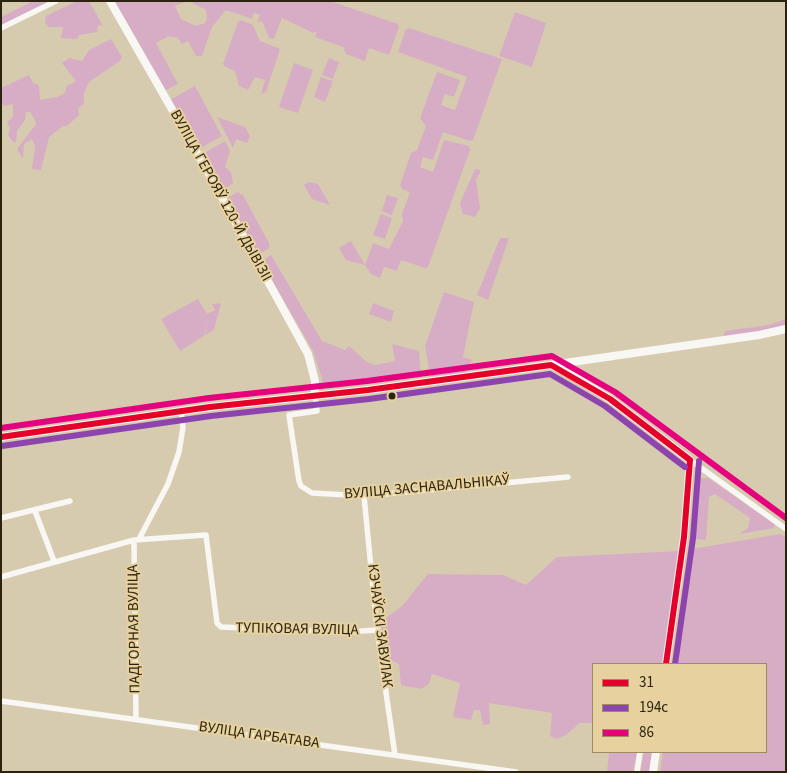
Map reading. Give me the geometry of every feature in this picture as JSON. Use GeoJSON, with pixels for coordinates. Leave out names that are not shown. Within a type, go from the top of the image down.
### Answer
{"type":"FeatureCollection","features":[{"type":"Feature","properties":{"kind":"main road","name":"ВУЛІЦА ГЕРОЯЎ 120-Й ДЫВІЗІІ"},"geometry":{"type":"LineString","coordinates":[[110,1],[209,174],[308,354],[315,381],[315,396]]}},
{"type":"Feature","properties":{"kind":"main road"},"geometry":{"type":"LineString","coordinates":[[1,437],[181,411],[315,396],[550,365],[759,335],[786,329]]}},
{"type":"Feature","properties":{"kind":"main road"},"geometry":{"type":"LineString","coordinates":[[550,365],[571,375],[605,396],[690,460],[684,536],[666,663]]}},
{"type":"Feature","properties":{"kind":"main road"},"geometry":{"type":"LineString","coordinates":[[653,772],[656,753]]}},
{"type":"Feature","properties":{"kind":"street"},"geometry":{"type":"LineString","coordinates":[[1,28],[56,1]]}},
{"type":"Feature","properties":{"kind":"street","name":"ВУЛІЦА ЗАСНАВАЛЬНІКАЎ"},"geometry":{"type":"LineString","coordinates":[[315,396],[317,411],[289,415],[299,481],[301,486],[320,494],[364,496],[568,477]]}},
{"type":"Feature","properties":{"kind":"street"},"geometry":{"type":"LineString","coordinates":[[1,577],[136,539],[168,484],[179,452],[183,427],[181,411]]}},
{"type":"Feature","properties":{"kind":"street"},"geometry":{"type":"LineString","coordinates":[[690,460],[786,529]]}},
{"type":"Feature","properties":{"kind":"street","name":"КЭЧАЎСКІ ЗАВУЛАК"},"geometry":{"type":"LineString","coordinates":[[364,496],[377,630],[395,755]]}},
{"type":"Feature","properties":{"kind":"street"},"geometry":{"type":"LineString","coordinates":[[1,518],[70,501]]}},
{"type":"Feature","properties":{"kind":"street"},"geometry":{"type":"LineString","coordinates":[[35,511],[54,561]]}},
{"type":"Feature","properties":{"kind":"street","name":"ТУПІКОВАЯ ВУЛІЦА"},"geometry":{"type":"LineString","coordinates":[[136,539],[176,539],[206,535],[217,623],[221,627],[347,632],[377,630]]}},
{"type":"Feature","properties":{"kind":"street","name":"ПАДГОРНАЯ ВУЛІЦА"},"geometry":{"type":"LineString","coordinates":[[136,539],[136,719]]}},
{"type":"Feature","properties":{"kind":"street","name":"ВУЛІЦА ГАРБАТАВА"},"geometry":{"type":"LineString","coordinates":[[1,701],[516,772]]}},
{"type":"Feature","properties":{"kind":"street"},"geometry":{"type":"LineString","coordinates":[[637,772],[640,753]]}},
{"type":"Feature","properties":{"kind":"shaded area"},"geometry":{"type":"Polygon","coordinates":[[[33,1],[56,1],[1,28],[1,17],[33,1]]]}},
{"type":"Feature","properties":{"kind":"shaded area"},"geometry":{"type":"Polygon","coordinates":[[[77,1],[89,1],[103,26],[98,25],[97,32],[79,35],[77,39],[61,38],[63,27],[49,27],[45,23],[46,16],[77,1]]]}},
{"type":"Feature","properties":{"kind":"shaded area"},"geometry":{"type":"Polygon","coordinates":[[[114,1],[187,1],[175,6],[181,19],[196,26],[205,23],[207,19],[206,10],[189,1],[330,1],[398,24],[399,27],[389,55],[369,48],[365,61],[346,54],[343,47],[315,37],[317,31],[313,33],[282,18],[274,39],[269,38],[262,21],[257,22],[260,15],[254,13],[252,19],[226,10],[212,27],[202,56],[196,56],[188,41],[182,44],[178,38],[169,36],[156,43],[178,84],[162,92],[114,1]]]}},
{"type":"Feature","properties":{"kind":"shaded area"},"geometry":{"type":"Polygon","coordinates":[[[515,12],[546,23],[532,67],[499,56],[515,12]]]}},
{"type":"Feature","properties":{"kind":"shaded area"},"geometry":{"type":"Polygon","coordinates":[[[241,20],[253,25],[260,41],[280,49],[266,92],[261,94],[265,80],[255,77],[248,90],[239,86],[235,71],[223,64],[238,22],[241,20]]]}},
{"type":"Feature","properties":{"kind":"shaded area"},"geometry":{"type":"Polygon","coordinates":[[[409,28],[502,59],[473,140],[470,141],[443,132],[433,160],[423,157],[420,167],[433,172],[444,140],[469,146],[470,150],[428,267],[425,268],[401,260],[397,271],[384,267],[380,278],[371,274],[365,265],[373,243],[389,249],[403,221],[402,214],[410,192],[402,189],[400,185],[411,153],[417,150],[426,126],[420,118],[437,72],[460,80],[454,97],[445,94],[441,105],[455,110],[467,77],[398,52],[406,29],[409,28]]]}},
{"type":"Feature","properties":{"kind":"shaded area"},"geometry":{"type":"Polygon","coordinates":[[[111,39],[122,57],[120,61],[89,82],[84,93],[84,104],[78,108],[79,115],[67,126],[63,126],[49,137],[41,170],[32,169],[35,146],[32,139],[24,144],[23,159],[17,149],[36,124],[34,118],[30,112],[26,112],[25,120],[17,131],[16,143],[12,141],[8,135],[10,128],[7,122],[13,117],[13,104],[4,106],[1,102],[1,88],[29,75],[33,83],[39,85],[40,100],[57,97],[65,93],[67,85],[74,83],[75,80],[62,63],[70,58],[82,61],[89,50],[111,39]]]}},
{"type":"Feature","properties":{"kind":"shaded area"},"geometry":{"type":"Polygon","coordinates":[[[329,58],[339,62],[333,79],[322,75],[329,58]]]}},
{"type":"Feature","properties":{"kind":"shaded area"},"geometry":{"type":"Polygon","coordinates":[[[294,63],[313,70],[298,113],[279,107],[294,63]]]}},
{"type":"Feature","properties":{"kind":"shaded area"},"geometry":{"type":"Polygon","coordinates":[[[321,77],[333,81],[325,102],[314,97],[321,77]]]}},
{"type":"Feature","properties":{"kind":"shaded area"},"geometry":{"type":"Polygon","coordinates":[[[195,86],[222,136],[199,149],[170,100],[195,86]]]}},
{"type":"Feature","properties":{"kind":"shaded area"},"geometry":{"type":"Polygon","coordinates":[[[217,117],[245,127],[250,136],[247,143],[236,139],[233,148],[217,117]]]}},
{"type":"Feature","properties":{"kind":"shaded area"},"geometry":{"type":"Polygon","coordinates":[[[225,141],[230,151],[225,167],[231,172],[233,183],[224,190],[201,155],[225,141]]]}},
{"type":"Feature","properties":{"kind":"shaded area"},"geometry":{"type":"Polygon","coordinates":[[[475,169],[481,170],[476,180],[480,208],[475,217],[463,214],[460,203],[475,169]]]}},
{"type":"Feature","properties":{"kind":"shaded area"},"geometry":{"type":"Polygon","coordinates":[[[309,182],[318,184],[330,205],[312,199],[304,185],[309,182]]]}},
{"type":"Feature","properties":{"kind":"shaded area"},"geometry":{"type":"Polygon","coordinates":[[[237,192],[243,195],[270,245],[268,249],[259,254],[255,253],[226,202],[228,198],[237,192]]]}},
{"type":"Feature","properties":{"kind":"shaded area"},"geometry":{"type":"Polygon","coordinates":[[[387,195],[398,198],[392,215],[382,211],[387,195]]]}},
{"type":"Feature","properties":{"kind":"shaded area"},"geometry":{"type":"Polygon","coordinates":[[[381,214],[392,218],[385,239],[373,235],[381,214]]]}},
{"type":"Feature","properties":{"kind":"shaded area"},"geometry":{"type":"Polygon","coordinates":[[[500,238],[509,238],[488,300],[477,295],[500,238]]]}},
{"type":"Feature","properties":{"kind":"shaded area"},"geometry":{"type":"Polygon","coordinates":[[[351,241],[365,265],[346,260],[339,248],[351,241]]]}},
{"type":"Feature","properties":{"kind":"shaded area"},"geometry":{"type":"Polygon","coordinates":[[[271,255],[322,341],[345,350],[349,346],[367,362],[375,365],[395,361],[392,344],[419,351],[421,377],[384,381],[368,380],[330,387],[324,385],[313,351],[262,263],[263,260],[271,255]]]}},
{"type":"Feature","properties":{"kind":"shaded area"},"geometry":{"type":"Polygon","coordinates":[[[444,292],[474,302],[463,357],[472,360],[465,373],[432,376],[430,375],[425,346],[444,292]]]}},
{"type":"Feature","properties":{"kind":"shaded area"},"geometry":{"type":"Polygon","coordinates":[[[198,299],[207,314],[215,310],[212,304],[221,303],[214,330],[205,335],[208,317],[204,336],[180,351],[161,319],[198,299]]]}},
{"type":"Feature","properties":{"kind":"shaded area"},"geometry":{"type":"Polygon","coordinates":[[[373,303],[394,311],[391,322],[369,314],[373,303]]]}},
{"type":"Feature","properties":{"kind":"shaded area"},"geometry":{"type":"Polygon","coordinates":[[[786,319],[786,329],[722,340],[725,331],[769,325],[786,319]]]}},
{"type":"Feature","properties":{"kind":"shaded area"},"geometry":{"type":"Polygon","coordinates":[[[701,478],[708,478],[775,524],[774,528],[739,534],[748,528],[750,518],[715,494],[709,497],[706,540],[695,539],[691,533],[697,483],[701,478]]]}},
{"type":"Feature","properties":{"kind":"shaded area"},"geometry":{"type":"Polygon","coordinates":[[[780,534],[786,537],[786,772],[660,772],[663,753],[767,753],[767,663],[674,663],[685,574],[692,549],[780,534]]]}},
{"type":"Feature","properties":{"kind":"shaded area"},"geometry":{"type":"Polygon","coordinates":[[[679,551],[662,663],[592,663],[592,723],[580,723],[566,735],[557,739],[550,736],[552,713],[489,703],[490,724],[483,725],[480,710],[474,710],[471,720],[453,717],[460,683],[432,674],[429,684],[421,689],[401,685],[399,664],[385,657],[381,622],[402,606],[428,574],[503,575],[526,585],[557,557],[679,551]]]}},
{"type":"Feature","properties":{"kind":"shaded area"},"geometry":{"type":"Polygon","coordinates":[[[609,753],[637,753],[633,772],[607,772],[609,753]]]}},
{"type":"Feature","properties":{"kind":"shaded area"},"geometry":{"type":"Polygon","coordinates":[[[644,753],[652,753],[650,772],[640,772],[644,753]]]}},
{"type":"Feature","properties":{"kind":"transit line","name":"86"},"geometry":{"type":"LineString","coordinates":[[1,428],[209,398],[367,381],[552,356],[615,392],[786,518]]}},
{"type":"Feature","properties":{"kind":"transit line","name":"31"},"geometry":{"type":"LineString","coordinates":[[1,437],[210,407],[368,390],[551,365],[610,399],[690,460]]}},
{"type":"Feature","properties":{"kind":"transit line","name":"194с"},"geometry":{"type":"LineString","coordinates":[[2,446],[211,416],[369,399],[550,374],[605,406],[685,467]]}},
{"type":"Feature","properties":{"kind":"transit line","name":"31"},"geometry":{"type":"LineString","coordinates":[[666,663],[684,537],[690,460]]}},
{"type":"Feature","properties":{"kind":"transit line","name":"194с"},"geometry":{"type":"LineString","coordinates":[[675,663],[693,538],[699,461]]}}]}
